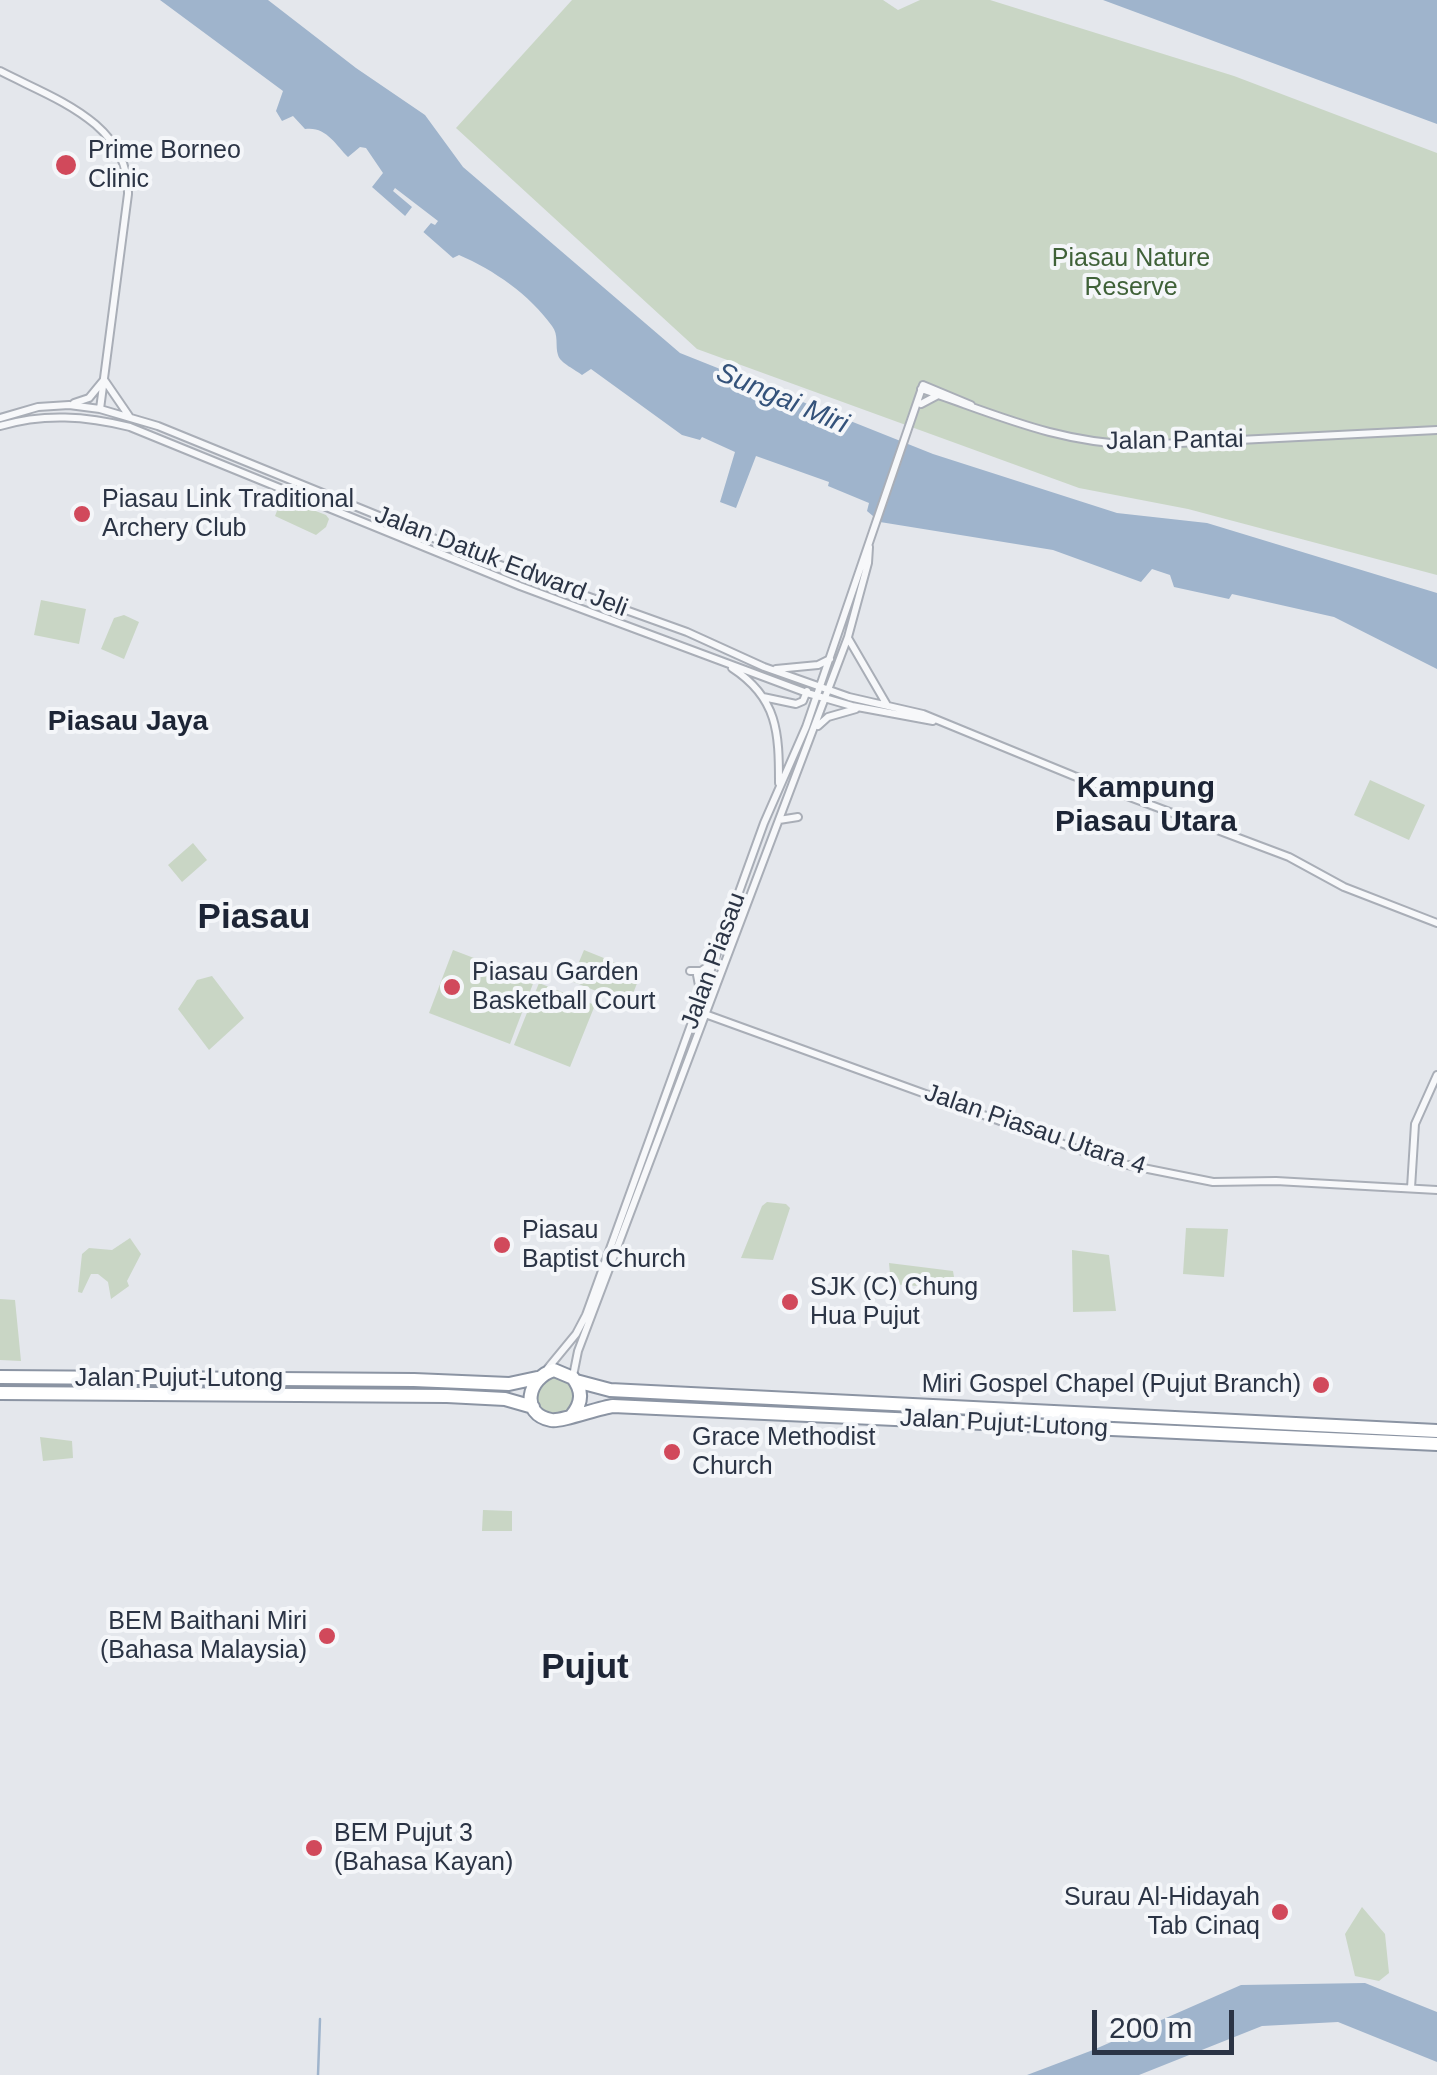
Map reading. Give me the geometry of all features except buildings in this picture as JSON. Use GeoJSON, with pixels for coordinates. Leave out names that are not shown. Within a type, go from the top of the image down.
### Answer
{"type":"FeatureCollection","features":[{"type":"Feature","properties":{"kind":"highway"},"geometry":{"type":"LineString","coordinates":[[564,1372],[575,1380],[580,1399],[572,1415],[550,1420],[533,1408],[530,1392],[541,1376],[564,1372]]}},
{"type":"Feature","properties":{"kind":"highway","name":"Jalan Pujut-Lutong"},"geometry":{"type":"LineString","coordinates":[[0,1378],[509,1384],[541,1376]]}},
{"type":"Feature","properties":{"kind":"highway","name":"Jalan Pujut-Lutong"},"geometry":{"type":"LineString","coordinates":[[575,1380],[610,1390],[1437,1431]]}},
{"type":"Feature","properties":{"kind":"highway","name":"Jalan Pujut-Lutong"},"geometry":{"type":"LineString","coordinates":[[0,1393],[447,1396],[506,1399],[533,1408]]}},
{"type":"Feature","properties":{"kind":"highway","name":"Jalan Pujut-Lutong"},"geometry":{"type":"LineString","coordinates":[[572,1415],[613,1406],[1437,1444]]}},
{"type":"Feature","properties":{"kind":"street"},"geometry":{"type":"LineString","coordinates":[[0,72],[89,118],[104,130],[120,155],[128,181],[100,410],[88,419]]}},
{"type":"Feature","properties":{"kind":"street"},"geometry":{"type":"LineString","coordinates":[[68,405],[90,398],[104,379]]}},
{"type":"Feature","properties":{"kind":"street"},"geometry":{"type":"LineString","coordinates":[[104,379],[130,417]]}},
{"type":"Feature","properties":{"kind":"street"},"geometry":{"type":"LineString","coordinates":[[778,821],[795,816],[789,796],[848,638],[868,564],[870,537],[922,388],[971,406]]}},
{"type":"Feature","properties":{"kind":"street","name":"Jalan Pantai"},"geometry":{"type":"LineString","coordinates":[[922,388],[1053,435],[1100,444],[1437,430]]}},
{"type":"Feature","properties":{"kind":"street"},"geometry":{"type":"LineString","coordinates":[[919,402],[939,395]]}},
{"type":"Feature","properties":{"kind":"street","name":"Jalan Datuk Edward Jeli"},"geometry":{"type":"LineString","coordinates":[[0,418],[38,407],[68,405],[130,417],[199,441],[492,562],[686,632],[770,669],[829,691],[923,714],[934,721]]}},
{"type":"Feature","properties":{"kind":"street"},"geometry":{"type":"LineString","coordinates":[[100,410],[112,423]]}},
{"type":"Feature","properties":{"kind":"street","name":"Jalan Datuk Edward Jeli"},"geometry":{"type":"LineString","coordinates":[[0,426],[45,417],[88,419],[154,436],[520,586],[816,697],[934,721]]}},
{"type":"Feature","properties":{"kind":"street","name":"Jalan Piasau"},"geometry":{"type":"LineString","coordinates":[[575,1380],[578,1351],[694,1017],[764,823],[820,687],[870,537]]}},
{"type":"Feature","properties":{"kind":"street"},"geometry":{"type":"LineString","coordinates":[[624,610],[635,627]]}},
{"type":"Feature","properties":{"kind":"street"},"geometry":{"type":"LineString","coordinates":[[848,638],[887,705]]}},
{"type":"Feature","properties":{"kind":"street"},"geometry":{"type":"LineString","coordinates":[[770,669],[818,665],[830,659]]}},
{"type":"Feature","properties":{"kind":"street"},"geometry":{"type":"LineString","coordinates":[[721,662],[745,677],[774,716],[779,789]]}},
{"type":"Feature","properties":{"kind":"street"},"geometry":{"type":"LineString","coordinates":[[762,696],[796,704],[804,700],[810,684]]}},
{"type":"Feature","properties":{"kind":"street"},"geometry":{"type":"LineString","coordinates":[[814,731],[828,717],[862,708]]}},
{"type":"Feature","properties":{"kind":"street"},"geometry":{"type":"LineString","coordinates":[[934,721],[1277,852],[1344,887],[1437,924]]}},
{"type":"Feature","properties":{"kind":"street","name":"Jalan Piasau"},"geometry":{"type":"LineString","coordinates":[[541,1376],[581,1326],[789,796]]}},
{"type":"Feature","properties":{"kind":"street"},"geometry":{"type":"LineString","coordinates":[[764,823],[770,818],[775,820],[764,859]]}},
{"type":"Feature","properties":{"kind":"street"},"geometry":{"type":"LineString","coordinates":[[702,997],[693,973],[714,961]]}},
{"type":"Feature","properties":{"kind":"street"},"geometry":{"type":"LineString","coordinates":[[708,979],[720,975]]}},
{"type":"Feature","properties":{"kind":"street"},"geometry":{"type":"LineString","coordinates":[[701,1024],[720,1019],[712,996]]}},
{"type":"Feature","properties":{"kind":"street"},"geometry":{"type":"LineString","coordinates":[[694,1017],[706,1014]]}},
{"type":"Feature","properties":{"kind":"street","name":"Jalan Piasau Utara 4"},"geometry":{"type":"LineString","coordinates":[[706,1014],[1126,1165],[1213,1182],[1276,1181],[1437,1190]]}},
{"type":"Feature","properties":{"kind":"street"},"geometry":{"type":"LineString","coordinates":[[1412,1188],[1415,1124],[1437,1076]]}},
{"type":"Feature","properties":{"kind":"green space","name":"Piasau Nature Reserve"},"geometry":{"type":"Polygon","coordinates":[[[572,0],[883,0],[898,10],[920,0],[990,0],[1234,76],[1437,153],[1437,575],[1188,509],[1079,488],[697,349],[456,128],[572,0]]]}},
{"type":"Feature","properties":{"kind":"green space"},"geometry":{"type":"Polygon","coordinates":[[[282,498],[326,515],[326,527],[316,535],[275,516],[282,498]]]}},
{"type":"Feature","properties":{"kind":"green space"},"geometry":{"type":"Polygon","coordinates":[[[41,600],[86,609],[79,644],[34,635],[41,600]]]}},
{"type":"Feature","properties":{"kind":"green space"},"geometry":{"type":"Polygon","coordinates":[[[124,615],[139,622],[124,659],[101,649],[114,618],[124,615]]]}},
{"type":"Feature","properties":{"kind":"green space"},"geometry":{"type":"Polygon","coordinates":[[[1370,780],[1425,805],[1409,840],[1354,815],[1370,780]]]}},
{"type":"Feature","properties":{"kind":"green space"},"geometry":{"type":"Polygon","coordinates":[[[193,843],[207,860],[182,882],[168,865],[193,843]]]}},
{"type":"Feature","properties":{"kind":"green space"},"geometry":{"type":"Polygon","coordinates":[[[453,950],[534,981],[510,1044],[429,1013],[453,950]]]}},
{"type":"Feature","properties":{"kind":"green space"},"geometry":{"type":"Polygon","coordinates":[[[584,950],[641,973],[629,1004],[571,981],[584,950]]]}},
{"type":"Feature","properties":{"kind":"green space"},"geometry":{"type":"Polygon","coordinates":[[[212,976],[244,1018],[209,1050],[178,1009],[197,980],[212,976]]]}},
{"type":"Feature","properties":{"kind":"green space"},"geometry":{"type":"Polygon","coordinates":[[[539,983],[595,1005],[570,1067],[514,1045],[539,983]]]}},
{"type":"Feature","properties":{"kind":"green space"},"geometry":{"type":"Polygon","coordinates":[[[767,1202],[790,1208],[773,1260],[741,1258],[762,1206],[767,1202]]]}},
{"type":"Feature","properties":{"kind":"green space"},"geometry":{"type":"Polygon","coordinates":[[[1186,1228],[1228,1229],[1224,1277],[1183,1274],[1186,1228]]]}},
{"type":"Feature","properties":{"kind":"green space"},"geometry":{"type":"Polygon","coordinates":[[[130,1238],[141,1254],[127,1281],[129,1286],[111,1299],[108,1282],[91,1274],[82,1293],[78,1292],[82,1254],[89,1248],[112,1250],[130,1238]]]}},
{"type":"Feature","properties":{"kind":"green space"},"geometry":{"type":"Polygon","coordinates":[[[1072,1250],[1109,1255],[1116,1311],[1073,1312],[1072,1250]]]}},
{"type":"Feature","properties":{"kind":"green space"},"geometry":{"type":"Polygon","coordinates":[[[889,1263],[953,1271],[956,1289],[891,1284],[889,1263]]]}},
{"type":"Feature","properties":{"kind":"green space"},"geometry":{"type":"Polygon","coordinates":[[[0,1299],[15,1300],[21,1361],[0,1360],[0,1299]]]}},
{"type":"Feature","properties":{"kind":"green space"},"geometry":{"type":"Polygon","coordinates":[[[555,1376],[569,1382],[575,1396],[569,1410],[555,1416],[541,1410],[535,1396],[541,1382],[555,1376]]]}},
{"type":"Feature","properties":{"kind":"green space"},"geometry":{"type":"Polygon","coordinates":[[[40,1437],[72,1441],[73,1458],[43,1461],[40,1437]]]}},
{"type":"Feature","properties":{"kind":"green space"},"geometry":{"type":"Polygon","coordinates":[[[483,1510],[512,1511],[512,1531],[482,1531],[483,1510]]]}},
{"type":"Feature","properties":{"kind":"green space"},"geometry":{"type":"Polygon","coordinates":[[[1362,1907],[1385,1934],[1389,1973],[1379,1981],[1355,1976],[1345,1934],[1362,1907]]]}},
{"type":"Feature","properties":{"kind":"water","name":"Sungai Miri"},"geometry":{"type":"Polygon","coordinates":[[[160,0],[268,0],[425,115],[463,167],[680,353],[933,454],[1117,513],[1207,523],[1437,593],[1437,669],[1334,617],[1232,594],[1229,599],[1174,587],[1170,575],[1152,569],[1141,582],[1053,550],[880,522],[867,511],[869,503],[828,486],[829,482],[756,456],[736,508],[720,502],[735,452],[702,437],[700,440],[682,435],[591,369],[582,375],[565,364],[558,355],[554,329],[522,294],[472,261],[459,255],[453,258],[372,187],[383,173],[366,148],[360,147],[348,157],[319,130],[305,129],[293,116],[282,121],[276,111],[283,91],[160,0]]]}},
{"type":"Feature","properties":{"kind":"water"},"geometry":{"type":"Polygon","coordinates":[[[1103,0],[1437,0],[1437,124],[1103,0]]]}},
{"type":"Feature","properties":{"kind":"water"},"geometry":{"type":"Polygon","coordinates":[[[1365,1983],[1437,2012],[1437,2062],[1338,2022],[1262,2026],[1139,2075],[1027,2075],[1241,1985],[1365,1983]]]}},
{"type":"Feature","properties":{"kind":"pier"},"geometry":{"type":"Polygon","coordinates":[[[395,188],[438,221],[435,225],[431,223],[420,236],[402,220],[412,207],[393,191],[395,188]]]}},
{"type":"Feature","properties":{"kind":"waterway"},"geometry":{"type":"LineString","coordinates":[[318,2075],[320,2019]]}},
{"type":"Feature","properties":{"kind":"place","name":"Prime Borneo Clinic"},"geometry":{"type":"Point","coordinates":[66,165]}},
{"type":"Feature","properties":{"kind":"place","name":"Piasau Link Traditional Archery Club"},"geometry":{"type":"Point","coordinates":[82,514]}},
{"type":"Feature","properties":{"kind":"place","name":"Piasau Garden Basketball Court"},"geometry":{"type":"Point","coordinates":[452,987]}},
{"type":"Feature","properties":{"kind":"place","name":"Piasau Baptist Church"},"geometry":{"type":"Point","coordinates":[502,1245]}},
{"type":"Feature","properties":{"kind":"place","name":"SJK (C) Chung Hua Pujut"},"geometry":{"type":"Point","coordinates":[790,1302]}},
{"type":"Feature","properties":{"kind":"place","name":"Miri Gospel Chapel (Pujut Branch)"},"geometry":{"type":"Point","coordinates":[1321,1385]}},
{"type":"Feature","properties":{"kind":"place","name":"Grace Methodist Church"},"geometry":{"type":"Point","coordinates":[672,1452]}},
{"type":"Feature","properties":{"kind":"place","name":"BEM Baithani Miri (Bahasa Malaysia)"},"geometry":{"type":"Point","coordinates":[327,1636]}},
{"type":"Feature","properties":{"kind":"place","name":"BEM Pujut 3 (Bahasa Kayan)"},"geometry":{"type":"Point","coordinates":[314,1848]}},
{"type":"Feature","properties":{"kind":"place","name":"Surau Al-Hidayah Tab Cinaq"},"geometry":{"type":"Point","coordinates":[1280,1912]}},
{"type":"Feature","properties":{"kind":"district","name":"Piasau Jaya"},"geometry":{"type":"Point","coordinates":[128,722]}},
{"type":"Feature","properties":{"kind":"district","name":"Kampung Piasau Utara"},"geometry":{"type":"Point","coordinates":[1146,806]}},
{"type":"Feature","properties":{"kind":"district","name":"Piasau"},"geometry":{"type":"Point","coordinates":[254,918]}},
{"type":"Feature","properties":{"kind":"district","name":"Pujut"},"geometry":{"type":"Point","coordinates":[585,1668]}}]}
